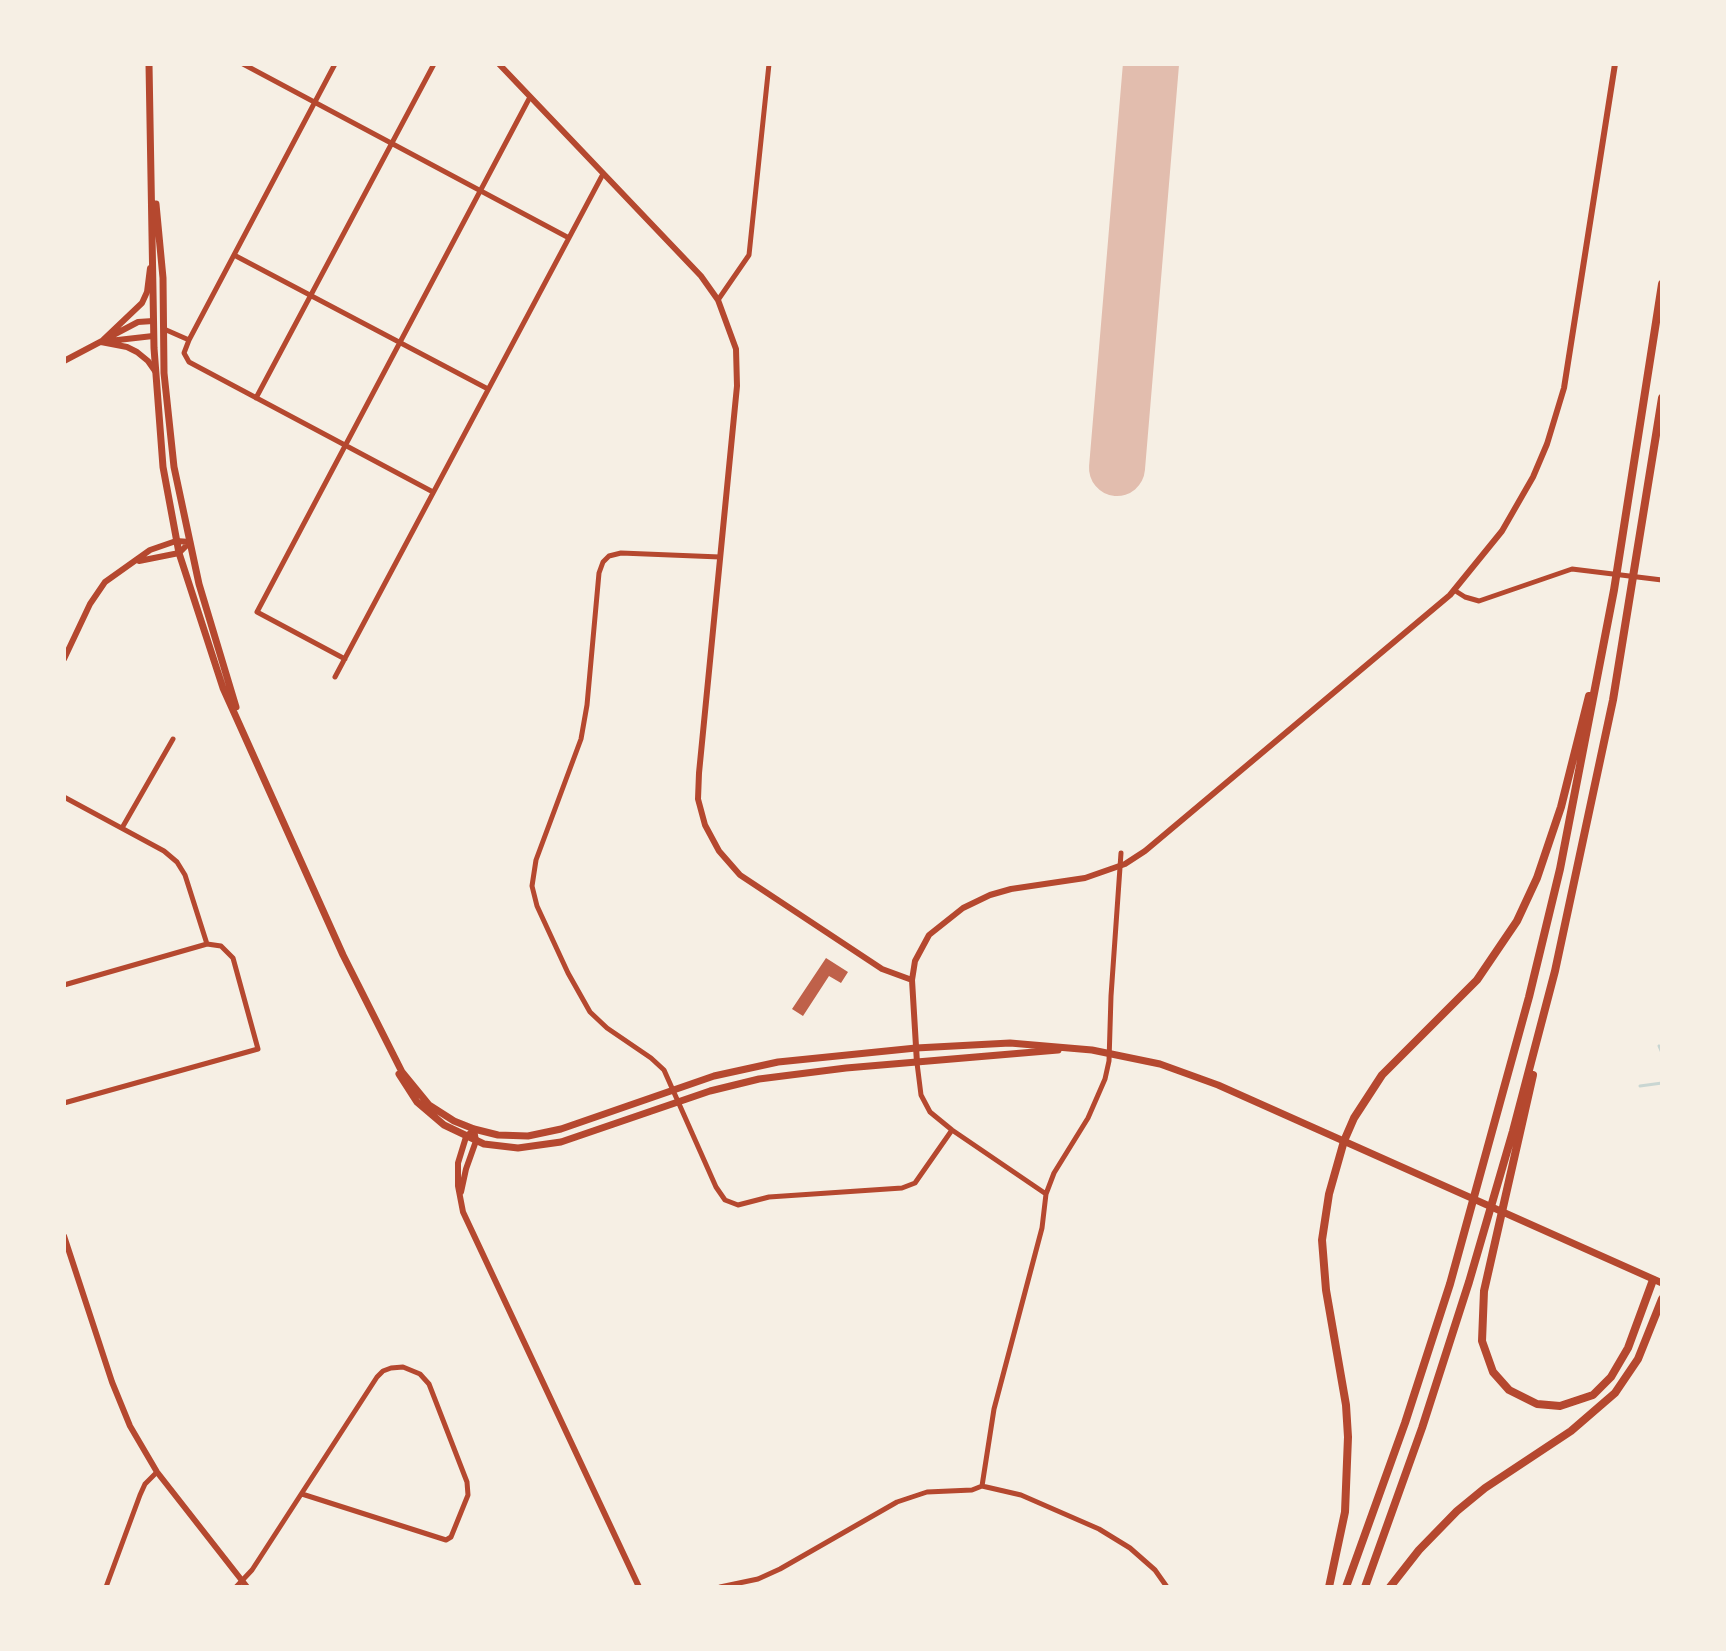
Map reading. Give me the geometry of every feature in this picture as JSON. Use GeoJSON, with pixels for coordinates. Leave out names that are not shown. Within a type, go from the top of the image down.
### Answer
{"type":"FeatureCollection","features":[{"type":"Feature","properties":{"kind":"highway"},"geometry":{"type":"LineString","coordinates":[[1346,1587],[1436,1326],[1485,1163],[1560,869],[1614,590],[1662,284]]}},
{"type":"Feature","properties":{"kind":"highway"},"geometry":{"type":"LineString","coordinates":[[1657,1282],[1628,1348],[1611,1377],[1593,1395],[1571,1405],[1548,1407],[1515,1395],[1493,1372],[1482,1341],[1484,1291],[1607,730],[1662,398]]}},
{"type":"Feature","properties":{"kind":"highway"},"geometry":{"type":"LineString","coordinates":[[1329,1587],[1345,1512],[1348,1437],[1346,1405],[1326,1290],[1322,1240],[1329,1194],[1344,1141],[1354,1118],[1382,1075],[1477,980],[1517,921],[1537,878],[1565,794],[1614,590]]}},
{"type":"Feature","properties":{"kind":"highway"},"geometry":{"type":"LineString","coordinates":[[1365,1587],[1422,1428],[1469,1282],[1555,971]]}},
{"type":"Feature","properties":{"kind":"highway"},"geometry":{"type":"LineString","coordinates":[[1390,1587],[1419,1550],[1457,1511],[1485,1488],[1571,1431],[1608,1400],[1631,1371],[1662,1299]]}},
{"type":"Feature","properties":{"kind":"main road"},"geometry":{"type":"LineString","coordinates":[[149,64],[155,372],[163,467],[179,553],[207,644],[343,955],[391,1053],[429,1105],[474,1129],[513,1136],[543,1134],[673,1088],[778,1062],[916,1048],[1010,1043],[1076,1048],[1110,1053],[1190,1074],[1657,1282]]}},
{"type":"Feature","properties":{"kind":"main road"},"geometry":{"type":"LineString","coordinates":[[152,154],[163,278],[164,373],[174,467],[215,640],[242,728]]}},
{"type":"Feature","properties":{"kind":"main road"},"geometry":{"type":"LineString","coordinates":[[153,321],[164,329]]}},
{"type":"Feature","properties":{"kind":"main road"},"geometry":{"type":"LineString","coordinates":[[153,336],[164,329]]}},
{"type":"Feature","properties":{"kind":"main road"},"geometry":{"type":"LineString","coordinates":[[391,1053],[404,1085],[435,1118],[466,1137],[506,1148],[545,1146],[722,1088],[785,1075],[1076,1048]]}},
{"type":"Feature","properties":{"kind":"street"},"geometry":{"type":"LineString","coordinates":[[243,64],[569,238]]}},
{"type":"Feature","properties":{"kind":"street"},"geometry":{"type":"LineString","coordinates":[[335,64],[184,353],[189,362],[433,492]]}},
{"type":"Feature","properties":{"kind":"street"},"geometry":{"type":"LineString","coordinates":[[256,398],[434,64]]}},
{"type":"Feature","properties":{"kind":"street"},"geometry":{"type":"LineString","coordinates":[[499,64],[701,276],[718,300],[736,349],[738,372],[699,773],[698,799],[705,825],[719,851],[740,875],[882,969],[912,980]]}},
{"type":"Feature","properties":{"kind":"street"},"geometry":{"type":"LineString","coordinates":[[718,300],[749,255],[769,64]]}},
{"type":"Feature","properties":{"kind":"street"},"geometry":{"type":"LineString","coordinates":[[1046,1194],[952,1130],[930,1112],[925,1103],[917,1063],[912,980],[920,947],[929,935],[963,908],[1011,889],[1085,878],[1119,866],[1145,851],[1454,590],[1485,555],[1518,506],[1556,420],[1570,358],[1615,64]]}},
{"type":"Feature","properties":{"kind":"street"},"geometry":{"type":"LineString","coordinates":[[345,659],[257,612],[530,97]]}},
{"type":"Feature","properties":{"kind":"street"},"geometry":{"type":"LineString","coordinates":[[335,677],[603,174]]}},
{"type":"Feature","properties":{"kind":"street"},"geometry":{"type":"LineString","coordinates":[[101,342],[136,310],[145,297],[152,243]]}},
{"type":"Feature","properties":{"kind":"street"},"geometry":{"type":"LineString","coordinates":[[234,255],[488,389]]}},
{"type":"Feature","properties":{"kind":"street"},"geometry":{"type":"LineString","coordinates":[[64,361],[138,322],[153,321]]}},
{"type":"Feature","properties":{"kind":"street"},"geometry":{"type":"LineString","coordinates":[[164,329],[189,340]]}},
{"type":"Feature","properties":{"kind":"street"},"geometry":{"type":"LineString","coordinates":[[101,342],[153,336]]}},
{"type":"Feature","properties":{"kind":"street"},"geometry":{"type":"LineString","coordinates":[[101,342],[137,352],[155,372]]}},
{"type":"Feature","properties":{"kind":"street"},"geometry":{"type":"LineString","coordinates":[[64,659],[90,604],[105,582],[150,550],[176,541],[190,542]]}},
{"type":"Feature","properties":{"kind":"street"},"geometry":{"type":"LineString","coordinates":[[138,561],[179,553],[190,542]]}},
{"type":"Feature","properties":{"kind":"street"},"geometry":{"type":"LineString","coordinates":[[720,557],[621,553],[609,556],[603,562],[599,573],[581,739],[536,860],[532,886],[537,906],[582,1001],[607,1028],[658,1063],[673,1088],[716,1187],[725,1200],[738,1205],[769,1197],[902,1188],[915,1183],[952,1130]]}},
{"type":"Feature","properties":{"kind":"street"},"geometry":{"type":"LineString","coordinates":[[1454,590],[1479,601],[1572,569],[1662,580]]}},
{"type":"Feature","properties":{"kind":"street"},"geometry":{"type":"LineString","coordinates":[[122,828],[173,739]]}},
{"type":"Feature","properties":{"kind":"street"},"geometry":{"type":"LineString","coordinates":[[64,797],[164,851],[177,862],[185,875],[207,944]]}},
{"type":"Feature","properties":{"kind":"street"},"geometry":{"type":"LineString","coordinates":[[982,1486],[994,1409],[1042,1228],[1046,1194],[1054,1173],[1088,1118],[1105,1079],[1110,1053],[1121,853]]}},
{"type":"Feature","properties":{"kind":"street"},"geometry":{"type":"LineString","coordinates":[[64,985],[207,944],[221,946],[233,958],[258,1049],[64,1103]]}},
{"type":"Feature","properties":{"kind":"street"},"geometry":{"type":"LineString","coordinates":[[474,1129],[466,1137],[460,1152],[457,1174],[463,1212],[639,1587]]}},
{"type":"Feature","properties":{"kind":"street"},"geometry":{"type":"LineString","coordinates":[[463,1212],[463,1181],[476,1141],[474,1129]]}},
{"type":"Feature","properties":{"kind":"street"},"geometry":{"type":"LineString","coordinates":[[64,1236],[66,1251],[130,1426],[157,1472],[247,1587]]}},
{"type":"Feature","properties":{"kind":"street"},"geometry":{"type":"LineString","coordinates":[[236,1587],[383,1371],[403,1367],[420,1374],[429,1384],[467,1482],[468,1495],[451,1537],[446,1540],[302,1494]]}},
{"type":"Feature","properties":{"kind":"street"},"geometry":{"type":"LineString","coordinates":[[106,1587],[140,1495],[145,1484],[157,1472]]}},
{"type":"Feature","properties":{"kind":"street"},"geometry":{"type":"LineString","coordinates":[[720,1587],[758,1579],[780,1569],[897,1502],[927,1492],[972,1490],[982,1486],[1021,1495],[1099,1529],[1130,1548],[1155,1570],[1167,1587]]}},
{"type":"Feature","properties":{"kind":"building"},"geometry":{"type":"Polygon","coordinates":[[[826,958],[848,972],[841,983],[829,976],[803,1016],[792,1009],[826,958]]]}},
{"type":"Feature","properties":{"kind":"waterway"},"geometry":{"type":"LineString","coordinates":[[1659,1046],[1662,1053]]}},
{"type":"Feature","properties":{"kind":"waterway"},"geometry":{"type":"LineString","coordinates":[[1640,1086],[1662,1083]]}},
{"type":"Feature","properties":{"kind":"runway"},"geometry":{"type":"LineString","coordinates":[[1117,468],[1151,64]]}}]}
